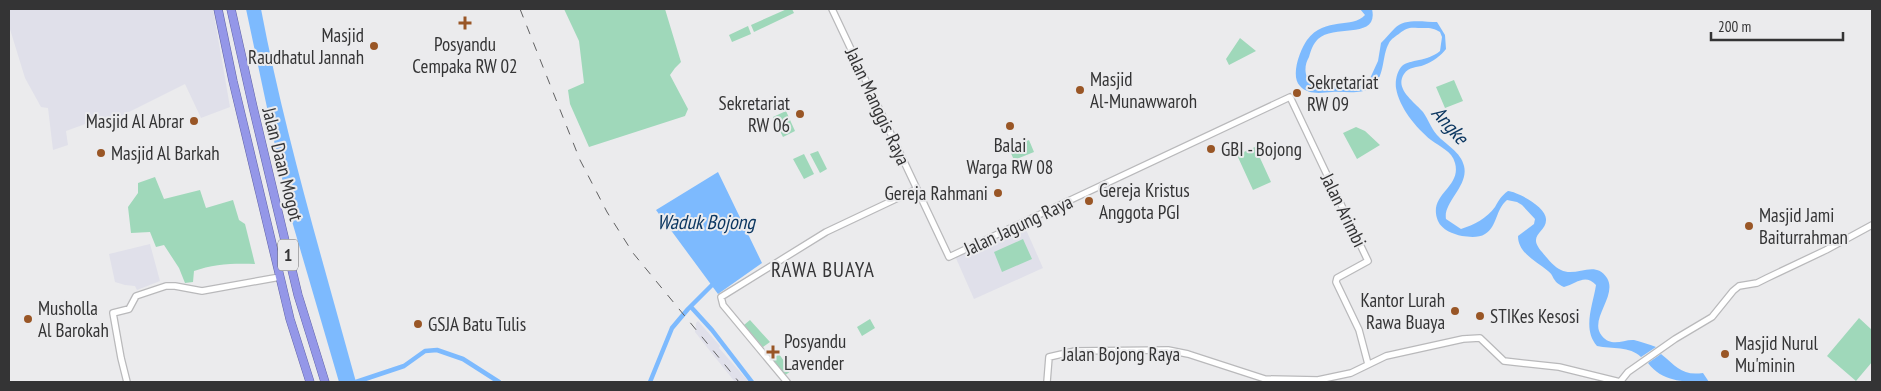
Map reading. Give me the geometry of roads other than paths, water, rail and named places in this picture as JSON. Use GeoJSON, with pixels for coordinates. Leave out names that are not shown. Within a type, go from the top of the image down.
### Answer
{"type":"FeatureCollection","features":[{"type":"Feature","properties":{"kind":"highway","name":"Jalan Daan Mogot"},"geometry":{"type":"LineString","coordinates":[[218,9],[233,82],[290,319],[310,382]]}},
{"type":"Feature","properties":{"kind":"highway","name":"Jalan Daan Mogot"},"geometry":{"type":"LineString","coordinates":[[232,9],[298,295],[326,382]]}},
{"type":"Feature","properties":{"kind":"street","name":"Jalan Manggis Raya"},"geometry":{"type":"LineString","coordinates":[[832,9],[949,257]]}},
{"type":"Feature","properties":{"kind":"street","name":"Jalan Jagung Raya"},"geometry":{"type":"LineString","coordinates":[[949,257],[1290,97]]}},
{"type":"Feature","properties":{"kind":"street","name":"Jalan Arimbi"},"geometry":{"type":"LineString","coordinates":[[1290,97],[1368,261],[1337,278],[1336,282],[1359,330],[1368,364]]}},
{"type":"Feature","properties":{"kind":"street"},"geometry":{"type":"LineString","coordinates":[[787,382],[722,305],[720,299],[725,294],[826,232],[917,189]]}},
{"type":"Feature","properties":{"kind":"street"},"geometry":{"type":"LineString","coordinates":[[1620,382],[1628,372],[1712,317],[1739,286],[1757,283],[1826,250],[1872,225]]}},
{"type":"Feature","properties":{"kind":"street"},"geometry":{"type":"LineString","coordinates":[[127,382],[120,358],[113,312],[128,309],[136,296],[166,286],[202,291],[280,277]]}},
{"type":"Feature","properties":{"kind":"street","name":"Jalan Bojong Raya"},"geometry":{"type":"LineString","coordinates":[[1047,382],[1048,359],[1050,355],[1075,351],[1174,351],[1258,377],[1274,379],[1327,379],[1352,373],[1386,356],[1463,339],[1476,338],[1480,338],[1504,361],[1559,367],[1620,382]]}},
{"type":"Feature","properties":{"kind":"water"},"geometry":{"type":"Polygon","coordinates":[[[246,9],[261,9],[281,103],[317,243],[356,382],[339,382],[289,211],[246,9]]]}},
{"type":"Feature","properties":{"kind":"water"},"geometry":{"type":"Polygon","coordinates":[[[1360,9],[1372,9],[1372,19],[1369,25],[1354,30],[1335,32],[1318,39],[1312,47],[1306,65],[1308,79],[1326,87],[1344,83],[1351,86],[1367,85],[1378,61],[1381,43],[1395,28],[1409,22],[1437,22],[1445,35],[1446,49],[1430,62],[1406,71],[1402,85],[1407,95],[1423,112],[1435,132],[1457,153],[1464,166],[1463,180],[1448,206],[1446,219],[1461,229],[1480,221],[1488,215],[1508,191],[1531,201],[1545,214],[1544,228],[1536,237],[1536,241],[1542,252],[1551,262],[1558,269],[1567,272],[1591,269],[1597,270],[1607,278],[1609,292],[1598,323],[1602,336],[1610,342],[1634,340],[1656,347],[1641,357],[1637,353],[1626,349],[1597,346],[1590,332],[1589,325],[1596,285],[1588,280],[1580,280],[1564,287],[1557,283],[1550,273],[1524,252],[1518,236],[1534,224],[1535,219],[1517,202],[1507,200],[1500,208],[1489,231],[1480,236],[1459,235],[1442,227],[1436,212],[1437,204],[1454,179],[1456,172],[1455,163],[1448,152],[1425,135],[1409,117],[1398,95],[1396,85],[1396,79],[1402,66],[1409,62],[1430,57],[1440,51],[1442,37],[1440,32],[1429,28],[1410,28],[1404,30],[1390,42],[1379,79],[1366,90],[1315,93],[1307,91],[1300,86],[1296,76],[1297,63],[1307,40],[1322,28],[1360,19],[1365,15],[1360,9]]]}},
{"type":"Feature","properties":{"kind":"water","name":"Waduk Bojong"},"geometry":{"type":"Polygon","coordinates":[[[718,172],[762,263],[718,294],[656,210],[718,172]]]}},
{"type":"Feature","properties":{"kind":"water"},"geometry":{"type":"Polygon","coordinates":[[[1661,354],[1680,370],[1696,374],[1703,373],[1709,382],[1676,380],[1654,370],[1648,363],[1661,354]]]}},
{"type":"Feature","properties":{"kind":"waterway"},"geometry":{"type":"LineString","coordinates":[[650,382],[672,328],[712,285]]}},
{"type":"Feature","properties":{"kind":"waterway"},"geometry":{"type":"LineString","coordinates":[[691,307],[712,330],[752,382]]}},
{"type":"Feature","properties":{"kind":"waterway"},"geometry":{"type":"LineString","coordinates":[[356,382],[404,366],[425,351],[437,350],[463,359],[499,382]]}},
{"type":"Feature","properties":{"kind":"railway"},"geometry":{"type":"LineString","coordinates":[[520,9],[580,160],[607,212],[633,253],[739,382]]}},
{"type":"Feature","properties":{"kind":"place","name":"Posyandu Cempaka RW 02"},"geometry":{"type":"Point","coordinates":[465,23]}},
{"type":"Feature","properties":{"kind":"place","name":"Masjid Raudhatul Jannah"},"geometry":{"type":"Point","coordinates":[374,46]}},
{"type":"Feature","properties":{"kind":"place","name":"Masjid Al-Munawwaroh"},"geometry":{"type":"Point","coordinates":[1080,90]}},
{"type":"Feature","properties":{"kind":"place","name":"Sekretariat RW 09"},"geometry":{"type":"Point","coordinates":[1297,93]}},
{"type":"Feature","properties":{"kind":"place","name":"Sekretariat RW 06"},"geometry":{"type":"Point","coordinates":[800,114]}},
{"type":"Feature","properties":{"kind":"place","name":"Masjid Al Abrar"},"geometry":{"type":"Point","coordinates":[194,121]}},
{"type":"Feature","properties":{"kind":"place","name":"Balai Warga RW 08"},"geometry":{"type":"Point","coordinates":[1010,126]}},
{"type":"Feature","properties":{"kind":"place","name":"GBI - Bojong"},"geometry":{"type":"Point","coordinates":[1211,149]}},
{"type":"Feature","properties":{"kind":"place","name":"Masjid Al Barkah"},"geometry":{"type":"Point","coordinates":[101,153]}},
{"type":"Feature","properties":{"kind":"place","name":"Gereja Rahmani"},"geometry":{"type":"Point","coordinates":[998,193]}},
{"type":"Feature","properties":{"kind":"place","name":"Gereja Kristus Anggota PGI"},"geometry":{"type":"Point","coordinates":[1089,201]}},
{"type":"Feature","properties":{"kind":"place","name":"Masjid Jami Baiturrahman"},"geometry":{"type":"Point","coordinates":[1749,226]}},
{"type":"Feature","properties":{"kind":"place","name":"Kantor Lurah Rawa Buaya"},"geometry":{"type":"Point","coordinates":[1455,311]}},
{"type":"Feature","properties":{"kind":"place","name":"STIKes Kesosi"},"geometry":{"type":"Point","coordinates":[1480,316]}},
{"type":"Feature","properties":{"kind":"place","name":"Musholla Al Barokah"},"geometry":{"type":"Point","coordinates":[28,319]}},
{"type":"Feature","properties":{"kind":"place","name":"GSJA Batu Tulis"},"geometry":{"type":"Point","coordinates":[418,324]}},
{"type":"Feature","properties":{"kind":"place","name":"Posyandu Lavender"},"geometry":{"type":"Point","coordinates":[773,352]}},
{"type":"Feature","properties":{"kind":"place","name":"Masjid Nurul Mu'minin"},"geometry":{"type":"Point","coordinates":[1725,354]}},
{"type":"Feature","properties":{"kind":"district","name":"RAWA BUAYA"},"geometry":{"type":"Point","coordinates":[823,270]}},
{"type":"Feature","properties":{"kind":"water label","name":"Angke"},"geometry":{"type":"Point","coordinates":[1450,125]}}]}
